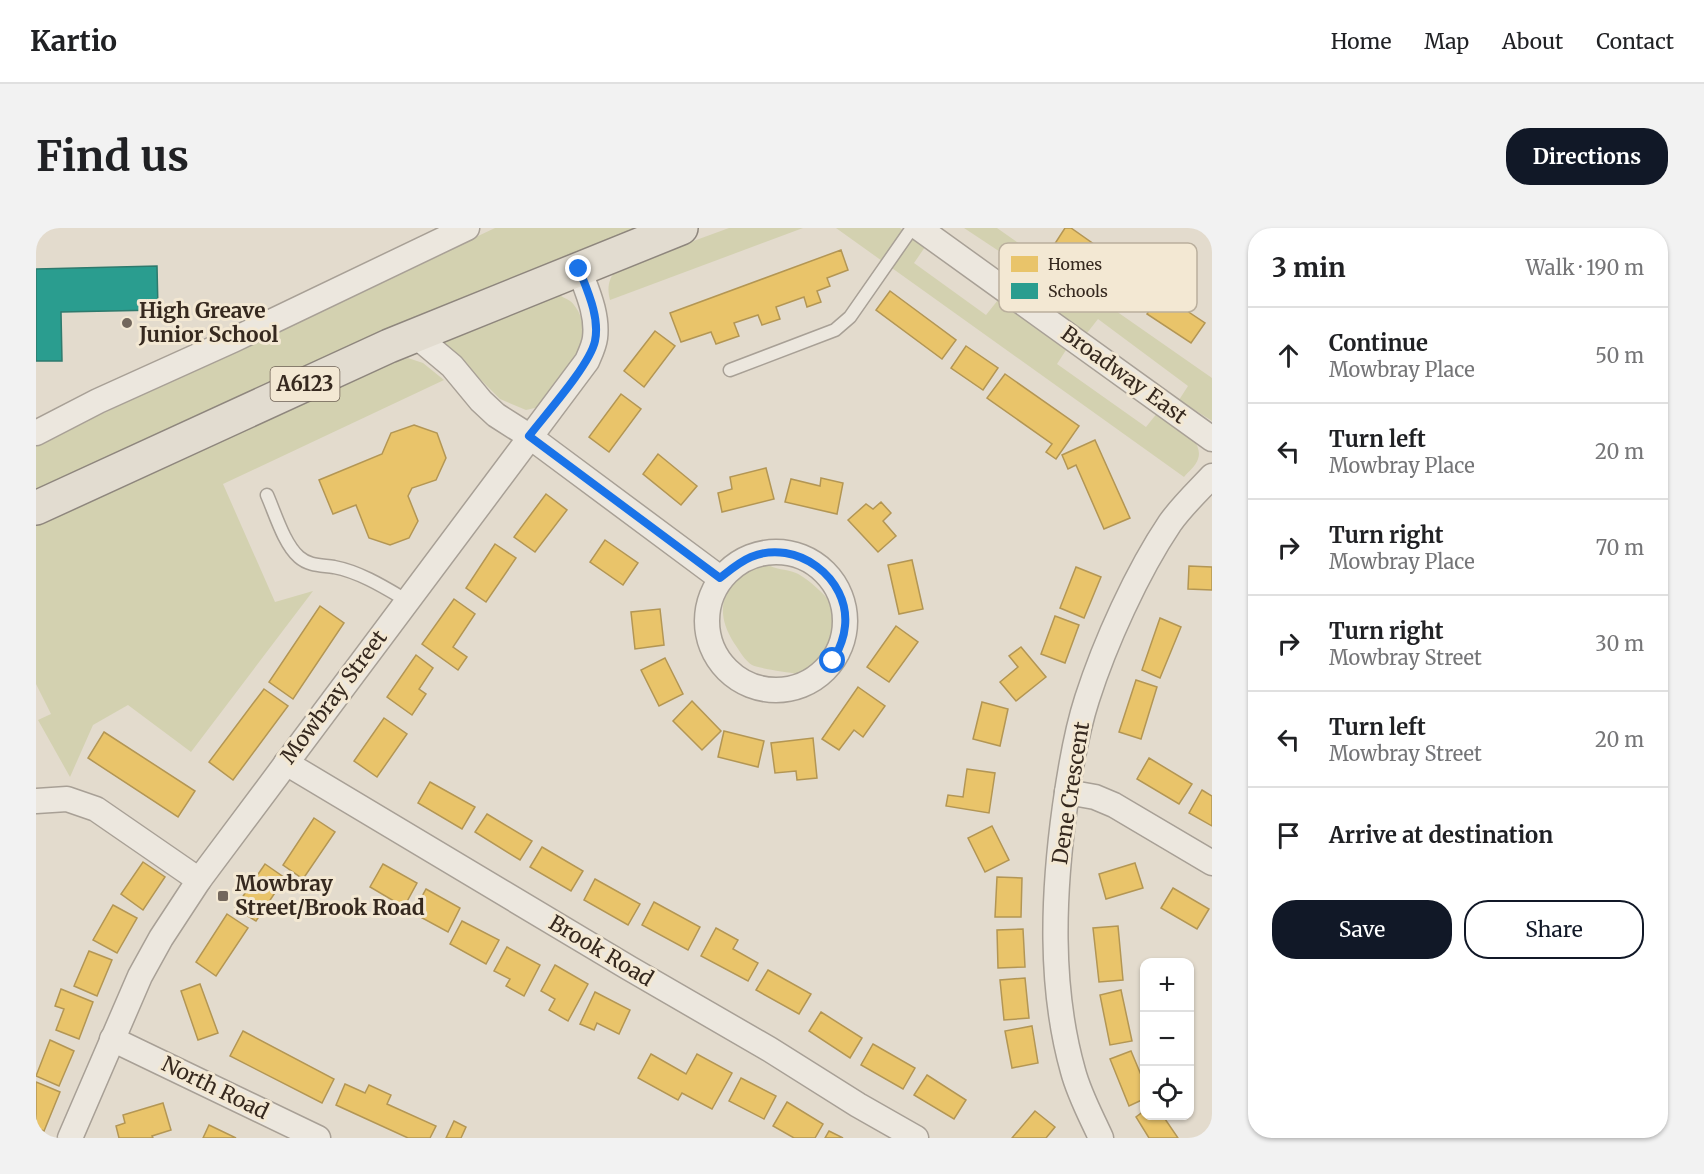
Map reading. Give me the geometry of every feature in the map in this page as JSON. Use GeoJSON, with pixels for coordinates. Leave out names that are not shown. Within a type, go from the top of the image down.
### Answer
{"type":"FeatureCollection","features":[{"type":"Feature","properties":{"kind":"main road","name":"A6123"},"geometry":{"type":"LineString","coordinates":[[36,508],[415,335],[681,228]]}},
{"type":"Feature","properties":{"kind":"street"},"geometry":{"type":"LineString","coordinates":[[36,433],[98,401],[233,340],[467,228]]}},
{"type":"Feature","properties":{"kind":"street","name":"Broadway East"},"geometry":{"type":"LineString","coordinates":[[919,228],[999,286]]}},
{"type":"Feature","properties":{"kind":"street","name":"Mowbray Street"},"geometry":{"type":"LineString","coordinates":[[70,1138],[140,976],[161,938],[199,880],[406,600],[587,361],[595,341],[592,307],[579,269]]}},
{"type":"Feature","properties":{"kind":"street","name":"Broadway East"},"geometry":{"type":"LineString","coordinates":[[1036,312],[1212,439]]}},
{"type":"Feature","properties":{"kind":"street"},"geometry":{"type":"LineString","coordinates":[[415,335],[452,366],[481,401],[496,415],[529,436],[720,578]]}},
{"type":"Feature","properties":{"kind":"street","name":"Dene Crescent"},"geometry":{"type":"LineString","coordinates":[[1101,1138],[1073,1072],[1063,1028],[1059,989],[1056,897],[1060,845],[1074,750],[1086,700],[1103,656],[1145,565],[1171,523],[1212,476]]}},
{"type":"Feature","properties":{"kind":"street"},"geometry":{"type":"LineString","coordinates":[[772,552],[791,554],[809,560],[825,572],[837,587],[844,605],[845,625],[842,644],[833,661],[820,675],[805,684],[788,689],[769,690],[752,686],[736,677],[722,664],[713,648],[708,631],[708,613],[712,595],[720,578],[752,556],[772,552]]}},
{"type":"Feature","properties":{"kind":"street","name":"Brook Road"},"geometry":{"type":"LineString","coordinates":[[286,763],[916,1138]]}},
{"type":"Feature","properties":{"kind":"street"},"geometry":{"type":"LineString","coordinates":[[1067,792],[1095,797],[1114,805],[1212,863]]}},
{"type":"Feature","properties":{"kind":"street"},"geometry":{"type":"LineString","coordinates":[[36,801],[67,799],[96,809],[199,880]]}},
{"type":"Feature","properties":{"kind":"street","name":"North Road"},"geometry":{"type":"LineString","coordinates":[[112,1039],[318,1138]]}},
{"type":"Feature","properties":{"kind":"lane"},"geometry":{"type":"LineString","coordinates":[[730,370],[835,330],[850,317],[912,228]]}},
{"type":"Feature","properties":{"kind":"lane"},"geometry":{"type":"LineString","coordinates":[[267,495],[298,557],[309,564],[354,573],[406,600]]}},
{"type":"Feature","properties":{"kind":"shaded area"},"geometry":{"type":"Polygon","coordinates":[[[495,228],[635,228],[477,294],[36,498],[36,445],[495,228]]]}},
{"type":"Feature","properties":{"kind":"shaded area"},"geometry":{"type":"Polygon","coordinates":[[[729,228],[803,228],[610,300],[609,284],[617,269],[729,228]]]}},
{"type":"Feature","properties":{"kind":"shaded area"},"geometry":{"type":"Polygon","coordinates":[[[836,228],[900,228],[925,247],[914,263],[986,315],[998,300],[999,312],[1014,312],[1066,350],[1057,364],[1146,427],[1158,412],[1179,426],[1192,438],[1199,452],[1196,464],[1184,477],[836,228]]]}},
{"type":"Feature","properties":{"kind":"shaded area"},"geometry":{"type":"Polygon","coordinates":[[[964,228],[997,228],[1018,243],[999,243],[999,251],[964,228]]]}},
{"type":"Feature","properties":{"kind":"shaded area"},"geometry":{"type":"Polygon","coordinates":[[[559,295],[574,305],[581,318],[583,331],[574,359],[539,407],[526,410],[500,399],[441,340],[532,302],[559,295]]]}},
{"type":"Feature","properties":{"kind":"shaded area"},"geometry":{"type":"Polygon","coordinates":[[[1057,312],[1117,312],[1212,378],[1212,421],[1179,400],[1188,386],[1098,319],[1087,333],[1057,312]]]}},
{"type":"Feature","properties":{"kind":"shaded area"},"geometry":{"type":"Polygon","coordinates":[[[408,358],[423,363],[444,380],[223,484],[275,602],[313,591],[191,752],[128,705],[93,725],[70,777],[38,720],[51,714],[36,684],[36,526],[387,363],[408,358]]]}},
{"type":"Feature","properties":{"kind":"shaded area"},"geometry":{"type":"Polygon","coordinates":[[[765,563],[796,573],[806,579],[824,595],[835,611],[836,627],[829,649],[818,663],[798,674],[752,665],[734,643],[723,617],[723,605],[732,586],[741,577],[765,563]]]}},
{"type":"Feature","properties":{"kind":"building: Homes"},"geometry":{"type":"Polygon","coordinates":[[[1065,228],[1071,228],[1092,243],[1055,243],[1065,228]]]}},
{"type":"Feature","properties":{"kind":"building: Homes"},"geometry":{"type":"Polygon","coordinates":[[[841,250],[848,270],[827,278],[830,286],[817,291],[821,302],[807,307],[804,297],[776,307],[780,319],[762,325],[758,315],[734,323],[739,336],[716,344],[711,332],[681,342],[670,313],[841,250]]]}},
{"type":"Feature","properties":{"kind":"building: Homes"},"geometry":{"type":"Polygon","coordinates":[[[890,291],[956,340],[942,359],[876,310],[890,291]]]}},
{"type":"Feature","properties":{"kind":"building: Homes"},"geometry":{"type":"Polygon","coordinates":[[[1148,312],[1188,312],[1205,323],[1191,343],[1147,314],[1148,312]]]}},
{"type":"Feature","properties":{"kind":"building: Homes"},"geometry":{"type":"Polygon","coordinates":[[[655,331],[675,346],[644,387],[624,371],[655,331]]]}},
{"type":"Feature","properties":{"kind":"building: Homes"},"geometry":{"type":"Polygon","coordinates":[[[966,346],[998,368],[983,390],[951,368],[966,346]]]}},
{"type":"Feature","properties":{"kind":"building: Homes"},"geometry":{"type":"Polygon","coordinates":[[[1005,374],[1079,426],[1056,459],[1046,452],[1052,444],[987,398],[1005,374]]]}},
{"type":"Feature","properties":{"kind":"building: Homes"},"geometry":{"type":"Polygon","coordinates":[[[621,394],[641,409],[609,452],[589,437],[621,394]]]}},
{"type":"Feature","properties":{"kind":"building: Homes"},"geometry":{"type":"Polygon","coordinates":[[[414,425],[437,433],[446,458],[436,480],[412,488],[408,496],[418,521],[409,538],[390,545],[369,538],[356,505],[333,514],[319,480],[382,454],[391,433],[414,425]]]}},
{"type":"Feature","properties":{"kind":"building: Homes"},"geometry":{"type":"Polygon","coordinates":[[[1095,440],[1130,518],[1104,529],[1076,465],[1068,469],[1062,455],[1095,440]]]}},
{"type":"Feature","properties":{"kind":"building: Homes"},"geometry":{"type":"Polygon","coordinates":[[[658,454],[697,486],[681,505],[643,474],[658,454]]]}},
{"type":"Feature","properties":{"kind":"building: Homes"},"geometry":{"type":"Polygon","coordinates":[[[766,468],[774,499],[722,512],[718,493],[732,489],[730,477],[766,468]]]}},
{"type":"Feature","properties":{"kind":"building: Homes"},"geometry":{"type":"Polygon","coordinates":[[[821,478],[843,483],[837,514],[785,502],[791,479],[820,486],[821,478]]]}},
{"type":"Feature","properties":{"kind":"building: Homes"},"geometry":{"type":"Polygon","coordinates":[[[546,494],[567,510],[535,552],[514,537],[546,494]]]}},
{"type":"Feature","properties":{"kind":"building: Homes"},"geometry":{"type":"Polygon","coordinates":[[[881,502],[891,513],[883,521],[896,536],[878,552],[848,520],[866,504],[873,509],[881,502]]]}},
{"type":"Feature","properties":{"kind":"building: Homes"},"geometry":{"type":"Polygon","coordinates":[[[605,540],[638,563],[623,585],[590,562],[605,540]]]}},
{"type":"Feature","properties":{"kind":"building: Homes"},"geometry":{"type":"Polygon","coordinates":[[[495,544],[516,558],[486,602],[466,588],[495,544]]]}},
{"type":"Feature","properties":{"kind":"building: Homes"},"geometry":{"type":"Polygon","coordinates":[[[912,560],[923,609],[899,614],[888,565],[912,560]]]}},
{"type":"Feature","properties":{"kind":"building: Homes"},"geometry":{"type":"Polygon","coordinates":[[[1189,566],[1212,567],[1212,590],[1188,589],[1189,566]]]}},
{"type":"Feature","properties":{"kind":"building: Homes"},"geometry":{"type":"Polygon","coordinates":[[[1076,567],[1101,577],[1084,618],[1060,608],[1076,567]]]}},
{"type":"Feature","properties":{"kind":"building: Homes"},"geometry":{"type":"Polygon","coordinates":[[[454,599],[475,614],[453,647],[467,657],[458,670],[422,644],[454,599]]]}},
{"type":"Feature","properties":{"kind":"building: Homes"},"geometry":{"type":"Polygon","coordinates":[[[320,606],[344,623],[293,699],[269,682],[320,606]]]}},
{"type":"Feature","properties":{"kind":"building: Homes"},"geometry":{"type":"Polygon","coordinates":[[[660,609],[664,645],[635,649],[631,612],[660,609]]]}},
{"type":"Feature","properties":{"kind":"building: Homes"},"geometry":{"type":"Polygon","coordinates":[[[1055,616],[1079,625],[1065,663],[1041,654],[1055,616]]]}},
{"type":"Feature","properties":{"kind":"building: Homes"},"geometry":{"type":"Polygon","coordinates":[[[1160,618],[1181,627],[1160,678],[1142,670],[1160,618]]]}},
{"type":"Feature","properties":{"kind":"building: Homes"},"geometry":{"type":"Polygon","coordinates":[[[896,626],[918,642],[889,682],[867,667],[896,626]]]}},
{"type":"Feature","properties":{"kind":"building: Homes"},"geometry":{"type":"Polygon","coordinates":[[[1021,647],[1046,677],[1016,701],[1000,682],[1018,667],[1009,656],[1021,647]]]}},
{"type":"Feature","properties":{"kind":"building: Homes"},"geometry":{"type":"Polygon","coordinates":[[[416,655],[433,668],[419,689],[426,694],[412,715],[387,697],[416,655]]]}},
{"type":"Feature","properties":{"kind":"building: Homes"},"geometry":{"type":"Polygon","coordinates":[[[665,658],[683,694],[659,706],[641,670],[665,658]]]}},
{"type":"Feature","properties":{"kind":"building: Homes"},"geometry":{"type":"Polygon","coordinates":[[[1136,680],[1157,687],[1141,739],[1119,732],[1136,680]]]}},
{"type":"Feature","properties":{"kind":"building: Homes"},"geometry":{"type":"Polygon","coordinates":[[[858,687],[885,706],[863,737],[854,730],[839,750],[822,739],[858,687]]]}},
{"type":"Feature","properties":{"kind":"building: Homes"},"geometry":{"type":"Polygon","coordinates":[[[264,689],[288,706],[233,780],[209,762],[264,689]]]}},
{"type":"Feature","properties":{"kind":"building: Homes"},"geometry":{"type":"Polygon","coordinates":[[[692,701],[721,731],[702,750],[673,721],[692,701]]]}},
{"type":"Feature","properties":{"kind":"building: Homes"},"geometry":{"type":"Polygon","coordinates":[[[982,702],[1008,709],[1000,746],[973,739],[982,702]]]}},
{"type":"Feature","properties":{"kind":"building: Homes"},"geometry":{"type":"Polygon","coordinates":[[[384,718],[407,734],[377,777],[354,761],[384,718]]]}},
{"type":"Feature","properties":{"kind":"building: Homes"},"geometry":{"type":"Polygon","coordinates":[[[724,731],[764,741],[758,767],[718,757],[724,731]]]}},
{"type":"Feature","properties":{"kind":"building: Homes"},"geometry":{"type":"Polygon","coordinates":[[[104,732],[195,791],[178,817],[88,758],[104,732]]]}},
{"type":"Feature","properties":{"kind":"building: Homes"},"geometry":{"type":"Polygon","coordinates":[[[813,738],[817,778],[797,780],[796,771],[775,773],[771,743],[813,738]]]}},
{"type":"Feature","properties":{"kind":"building: Homes"},"geometry":{"type":"Polygon","coordinates":[[[1149,758],[1192,784],[1179,804],[1137,779],[1149,758]]]}},
{"type":"Feature","properties":{"kind":"building: Homes"},"geometry":{"type":"Polygon","coordinates":[[[967,769],[995,773],[989,813],[946,806],[948,795],[963,797],[967,769]]]}},
{"type":"Feature","properties":{"kind":"building: Homes"},"geometry":{"type":"Polygon","coordinates":[[[430,782],[475,807],[462,829],[418,803],[430,782]]]}},
{"type":"Feature","properties":{"kind":"building: Homes"},"geometry":{"type":"Polygon","coordinates":[[[1202,790],[1212,796],[1212,826],[1189,813],[1202,790]]]}},
{"type":"Feature","properties":{"kind":"building: Homes"},"geometry":{"type":"Polygon","coordinates":[[[487,814],[532,841],[520,860],[475,832],[487,814]]]}},
{"type":"Feature","properties":{"kind":"building: Homes"},"geometry":{"type":"Polygon","coordinates":[[[314,818],[335,832],[303,879],[283,865],[314,818]]]}},
{"type":"Feature","properties":{"kind":"building: Homes"},"geometry":{"type":"Polygon","coordinates":[[[992,826],[1009,860],[985,872],[968,838],[992,826]]]}},
{"type":"Feature","properties":{"kind":"building: Homes"},"geometry":{"type":"Polygon","coordinates":[[[542,847],[583,871],[571,891],[530,867],[542,847]]]}},
{"type":"Feature","properties":{"kind":"building: Homes"},"geometry":{"type":"Polygon","coordinates":[[[143,862],[165,877],[143,910],[121,894],[143,862]]]}},
{"type":"Feature","properties":{"kind":"building: Homes"},"geometry":{"type":"Polygon","coordinates":[[[1135,863],[1143,888],[1106,899],[1099,874],[1135,863]]]}},
{"type":"Feature","properties":{"kind":"building: Homes"},"geometry":{"type":"Polygon","coordinates":[[[265,864],[285,878],[256,921],[235,908],[265,864]]]}},
{"type":"Feature","properties":{"kind":"building: Homes"},"geometry":{"type":"Polygon","coordinates":[[[383,864],[417,883],[404,907],[370,887],[383,864]]]}},
{"type":"Feature","properties":{"kind":"building: Homes"},"geometry":{"type":"Polygon","coordinates":[[[997,877],[1022,878],[1021,917],[995,917],[997,877]]]}},
{"type":"Feature","properties":{"kind":"building: Homes"},"geometry":{"type":"Polygon","coordinates":[[[595,879],[640,904],[628,925],[584,900],[595,879]]]}},
{"type":"Feature","properties":{"kind":"building: Homes"},"geometry":{"type":"Polygon","coordinates":[[[1173,888],[1209,909],[1197,929],[1161,908],[1173,888]]]}},
{"type":"Feature","properties":{"kind":"building: Homes"},"geometry":{"type":"Polygon","coordinates":[[[426,889],[460,908],[448,932],[413,913],[426,889]]]}},
{"type":"Feature","properties":{"kind":"building: Homes"},"geometry":{"type":"Polygon","coordinates":[[[654,902],[700,927],[688,950],[642,925],[654,902]]]}},
{"type":"Feature","properties":{"kind":"building: Homes"},"geometry":{"type":"Polygon","coordinates":[[[113,905],[137,918],[117,953],[93,940],[113,905]]]}},
{"type":"Feature","properties":{"kind":"building: Homes"},"geometry":{"type":"Polygon","coordinates":[[[227,914],[248,928],[216,976],[196,962],[227,914]]]}},
{"type":"Feature","properties":{"kind":"building: Homes"},"geometry":{"type":"Polygon","coordinates":[[[462,921],[499,940],[486,964],[450,944],[462,921]]]}},
{"type":"Feature","properties":{"kind":"building: Homes"},"geometry":{"type":"Polygon","coordinates":[[[1118,926],[1123,980],[1099,982],[1093,928],[1118,926]]]}},
{"type":"Feature","properties":{"kind":"building: Homes"},"geometry":{"type":"Polygon","coordinates":[[[716,928],[738,940],[733,949],[758,963],[748,981],[701,956],[716,928]]]}},
{"type":"Feature","properties":{"kind":"building: Homes"},"geometry":{"type":"Polygon","coordinates":[[[1023,929],[1025,967],[998,968],[997,930],[1023,929]]]}},
{"type":"Feature","properties":{"kind":"building: Homes"},"geometry":{"type":"Polygon","coordinates":[[[507,947],[540,965],[524,996],[506,986],[510,979],[494,971],[507,947]]]}},
{"type":"Feature","properties":{"kind":"building: Homes"},"geometry":{"type":"Polygon","coordinates":[[[89,951],[112,960],[97,996],[74,986],[89,951]]]}},
{"type":"Feature","properties":{"kind":"building: Homes"},"geometry":{"type":"Polygon","coordinates":[[[555,965],[588,984],[568,1021],[549,1010],[555,999],[541,991],[555,965]]]}},
{"type":"Feature","properties":{"kind":"building: Homes"},"geometry":{"type":"Polygon","coordinates":[[[768,970],[811,994],[799,1014],[756,990],[768,970]]]}},
{"type":"Feature","properties":{"kind":"building: Homes"},"geometry":{"type":"Polygon","coordinates":[[[1025,978],[1029,1018],[1004,1020],[1000,980],[1025,978]]]}},
{"type":"Feature","properties":{"kind":"building: Homes"},"geometry":{"type":"Polygon","coordinates":[[[200,984],[218,1033],[198,1040],[181,991],[200,984]]]}},
{"type":"Feature","properties":{"kind":"building: Homes"},"geometry":{"type":"Polygon","coordinates":[[[61,989],[93,1002],[79,1039],[56,1030],[64,1009],[55,1006],[61,989]]]}},
{"type":"Feature","properties":{"kind":"building: Homes"},"geometry":{"type":"Polygon","coordinates":[[[1121,990],[1132,1041],[1110,1045],[1100,995],[1121,990]]]}},
{"type":"Feature","properties":{"kind":"building: Homes"},"geometry":{"type":"Polygon","coordinates":[[[595,992],[630,1010],[619,1034],[597,1023],[594,1030],[580,1024],[595,992]]]}},
{"type":"Feature","properties":{"kind":"building: Homes"},"geometry":{"type":"Polygon","coordinates":[[[821,1012],[862,1038],[850,1058],[809,1031],[821,1012]]]}},
{"type":"Feature","properties":{"kind":"building: Homes"},"geometry":{"type":"Polygon","coordinates":[[[1032,1026],[1038,1063],[1012,1068],[1005,1031],[1032,1026]]]}},
{"type":"Feature","properties":{"kind":"building: Homes"},"geometry":{"type":"Polygon","coordinates":[[[243,1031],[334,1079],[322,1103],[230,1056],[243,1031]]]}},
{"type":"Feature","properties":{"kind":"building: Homes"},"geometry":{"type":"Polygon","coordinates":[[[50,1040],[74,1051],[59,1086],[36,1076],[50,1040]]]}},
{"type":"Feature","properties":{"kind":"building: Homes"},"geometry":{"type":"Polygon","coordinates":[[[873,1044],[915,1068],[903,1089],[861,1065],[873,1044]]]}},
{"type":"Feature","properties":{"kind":"building: Homes"},"geometry":{"type":"Polygon","coordinates":[[[1131,1051],[1140,1072],[1140,1101],[1129,1106],[1110,1059],[1131,1051]]]}},
{"type":"Feature","properties":{"kind":"building: Homes"},"geometry":{"type":"Polygon","coordinates":[[[651,1054],[686,1074],[697,1054],[732,1073],[712,1109],[682,1093],[678,1100],[638,1078],[651,1054]]]}},
{"type":"Feature","properties":{"kind":"building: Homes"},"geometry":{"type":"Polygon","coordinates":[[[927,1075],[966,1100],[954,1119],[914,1095],[927,1075]]]}},
{"type":"Feature","properties":{"kind":"building: Homes"},"geometry":{"type":"Polygon","coordinates":[[[741,1078],[776,1096],[764,1119],[729,1101],[741,1078]]]}},
{"type":"Feature","properties":{"kind":"building: Homes"},"geometry":{"type":"Polygon","coordinates":[[[36,1082],[60,1092],[44,1131],[36,1128],[36,1082]]]}},
{"type":"Feature","properties":{"kind":"building: Homes"},"geometry":{"type":"Polygon","coordinates":[[[345,1084],[365,1093],[369,1085],[391,1095],[387,1104],[436,1126],[430,1138],[408,1138],[336,1105],[345,1084]]]}},
{"type":"Feature","properties":{"kind":"building: Homes"},"geometry":{"type":"Polygon","coordinates":[[[787,1102],[823,1124],[815,1138],[794,1138],[773,1126],[787,1102]]]}},
{"type":"Feature","properties":{"kind":"building: Homes"},"geometry":{"type":"Polygon","coordinates":[[[163,1103],[171,1130],[152,1136],[153,1138],[119,1138],[116,1126],[125,1123],[123,1115],[163,1103]]]}},
{"type":"Feature","properties":{"kind":"building: Homes"},"geometry":{"type":"Polygon","coordinates":[[[1035,1111],[1055,1127],[1046,1138],[1012,1138],[1035,1111]]]}},
{"type":"Feature","properties":{"kind":"building: Homes"},"geometry":{"type":"Polygon","coordinates":[[[1140,1114],[1140,1120],[1166,1120],[1178,1138],[1149,1138],[1136,1117],[1140,1114]]]}},
{"type":"Feature","properties":{"kind":"building: Homes"},"geometry":{"type":"Polygon","coordinates":[[[454,1121],[466,1127],[461,1138],[446,1138],[454,1121]]]}},
{"type":"Feature","properties":{"kind":"building: Homes"},"geometry":{"type":"Polygon","coordinates":[[[209,1125],[236,1138],[203,1138],[209,1125]]]}},
{"type":"Feature","properties":{"kind":"building: Homes"},"geometry":{"type":"Polygon","coordinates":[[[829,1131],[843,1138],[825,1138],[829,1131]]]}},
{"type":"Feature","properties":{"kind":"building: Schools"},"geometry":{"type":"Polygon","coordinates":[[[157,266],[158,310],[61,312],[62,361],[36,361],[36,269],[157,266]]]}},
{"type":"Feature","properties":{"kind":"place","name":"High Greave Junior School"},"geometry":{"type":"Point","coordinates":[127,323]}},
{"type":"Feature","properties":{"kind":"place","name":"Mowbray Street/Brook Road"},"geometry":{"type":"Point","coordinates":[223,896]}},
{"type":"Feature","properties":{"kind":"route"},"geometry":{"type":"LineString","coordinates":[[579,269],[592,307],[595,341],[587,361],[529,436],[720,578],[752,556],[772,552],[791,554],[809,560],[825,572],[837,587],[844,605],[845,625],[842,644],[833,661]]}}]}
